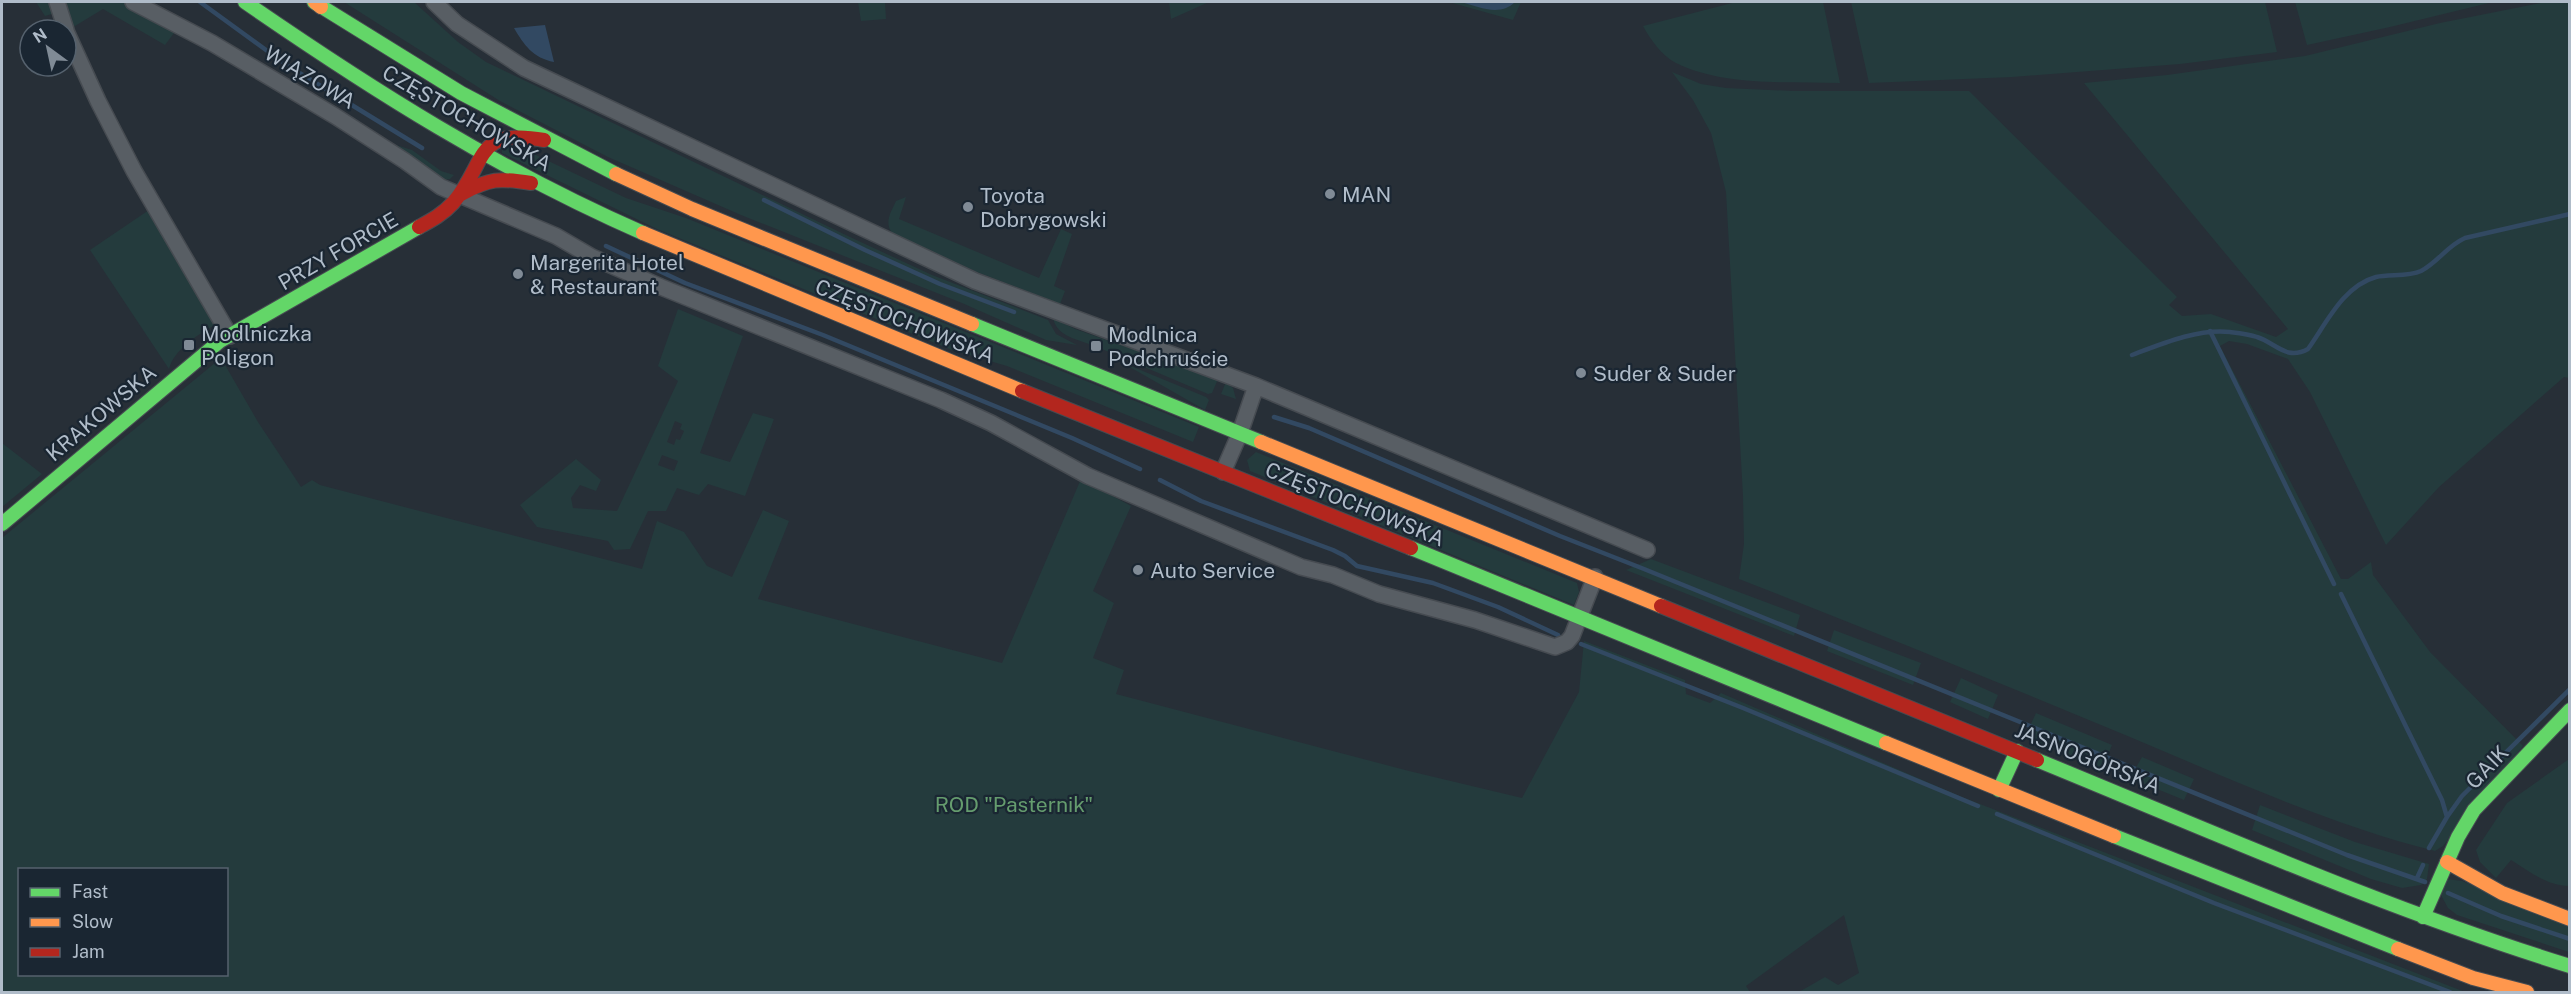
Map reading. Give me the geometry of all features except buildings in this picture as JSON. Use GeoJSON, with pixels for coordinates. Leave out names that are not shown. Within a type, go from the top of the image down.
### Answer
{"type":"FeatureCollection","features":[{"type":"Feature","properties":{"kind":"main road","name":"CZĘSTOCHOWSKA"},"geometry":{"type":"LineString","coordinates":[[245,2],[358,80],[481,154],[638,232],[951,364],[1580,618]]}},
{"type":"Feature","properties":{"kind":"main road","name":"CZĘSTOCHOWSKA"},"geometry":{"type":"LineString","coordinates":[[317,3],[430,75],[548,142],[692,209],[1595,577]]}},
{"type":"Feature","properties":{"kind":"main road","name":"PRZY FORCIE"},"geometry":{"type":"LineString","coordinates":[[230,336],[424,226],[453,206],[481,154],[490,143],[511,136],[528,136],[548,142]]}},
{"type":"Feature","properties":{"kind":"main road","name":"PRZY FORCIE"},"geometry":{"type":"LineString","coordinates":[[461,194],[475,186],[502,178],[541,185]]}},
{"type":"Feature","properties":{"kind":"main road","name":"KRAKOWSKA"},"geometry":{"type":"LineString","coordinates":[[2,524],[178,375],[230,336]]}},
{"type":"Feature","properties":{"kind":"main road","name":"JASNOGÓRSKA"},"geometry":{"type":"LineString","coordinates":[[1595,577],[2423,916],[2503,946],[2570,966]]}},
{"type":"Feature","properties":{"kind":"main road"},"geometry":{"type":"LineString","coordinates":[[1580,618],[1999,790],[2415,956],[2473,978],[2527,993]]}},
{"type":"Feature","properties":{"kind":"main road","name":"GAIK"},"geometry":{"type":"LineString","coordinates":[[2423,916],[2458,837],[2474,810],[2570,711]]}},
{"type":"Feature","properties":{"kind":"main road"},"geometry":{"type":"LineString","coordinates":[[1999,790],[2017,751]]}},
{"type":"Feature","properties":{"kind":"main road"},"geometry":{"type":"LineString","coordinates":[[2447,861],[2502,893],[2570,919]]}},
{"type":"Feature","properties":{"kind":"street"},"geometry":{"type":"LineString","coordinates":[[57,2],[62,18]]}},
{"type":"Feature","properties":{"kind":"street","name":"WIĄZOWA"},"geometry":{"type":"LineString","coordinates":[[133,2],[212,43],[325,110],[441,187],[556,236],[574,248],[641,278],[941,400],[991,423],[1088,476],[1301,567],[1314,572],[1333,574],[1379,594],[1475,620],[1555,647],[1567,642],[1572,636],[1595,577]]}},
{"type":"Feature","properties":{"kind":"street"},"geometry":{"type":"LineString","coordinates":[[434,2],[458,24],[524,68],[975,281],[1256,386],[1647,550]]}},
{"type":"Feature","properties":{"kind":"street"},"geometry":{"type":"LineString","coordinates":[[78,57],[134,171],[230,336]]}},
{"type":"Feature","properties":{"kind":"street"},"geometry":{"type":"LineString","coordinates":[[1223,472],[1240,433],[1256,386]]}},
{"type":"Feature","properties":{"kind":"green space"},"geometry":{"type":"Polygon","coordinates":[[[36,2],[54,2],[55,13],[45,16],[36,2]]]}},
{"type":"Feature","properties":{"kind":"green space"},"geometry":{"type":"Polygon","coordinates":[[[61,2],[127,2],[174,33],[165,45],[103,9],[78,24],[78,18],[66,18],[61,2]]]}},
{"type":"Feature","properties":{"kind":"green space"},"geometry":{"type":"Polygon","coordinates":[[[344,2],[414,2],[458,42],[486,62],[932,275],[1048,320],[1056,334],[1077,345],[1046,340],[962,303],[741,215],[608,157],[500,101],[344,2]]]}},
{"type":"Feature","properties":{"kind":"green space"},"geometry":{"type":"Polygon","coordinates":[[[858,2],[885,2],[886,19],[861,21],[858,2]]]}},
{"type":"Feature","properties":{"kind":"green space"},"geometry":{"type":"Polygon","coordinates":[[[1169,2],[1209,2],[1171,19],[1169,2]]]}},
{"type":"Feature","properties":{"kind":"green space"},"geometry":{"type":"Polygon","coordinates":[[[1449,2],[1477,6],[1521,2],[1513,20],[1449,2]]]}},
{"type":"Feature","properties":{"kind":"green space"},"geometry":{"type":"Polygon","coordinates":[[[1736,2],[1823,2],[1840,83],[1757,81],[1695,71],[1676,63],[1661,52],[1643,26],[1736,2]]]}},
{"type":"Feature","properties":{"kind":"green space"},"geometry":{"type":"Polygon","coordinates":[[[1851,2],[2265,2],[2277,52],[2180,64],[2012,77],[1869,83],[1851,2]]]}},
{"type":"Feature","properties":{"kind":"green space"},"geometry":{"type":"Polygon","coordinates":[[[2295,2],[2493,2],[2307,45],[2295,2]]]}},
{"type":"Feature","properties":{"kind":"green space"},"geometry":{"type":"Polygon","coordinates":[[[2546,2],[2569,2],[2569,378],[2564,377],[2439,487],[2386,545],[2310,392],[2288,359],[2247,344],[2229,341],[2220,346],[2341,579],[2348,579],[2371,562],[2373,575],[2430,652],[2523,746],[2443,846],[2435,851],[2318,814],[1739,579],[1744,544],[1743,496],[1726,192],[1711,133],[1693,100],[1672,72],[1701,84],[1726,88],[1793,91],[1969,91],[2177,297],[2169,305],[2182,316],[2211,314],[2276,337],[2288,329],[2084,83],[2167,75],[2305,56],[2440,23],[2546,2]]]}},
{"type":"Feature","properties":{"kind":"green space"},"geometry":{"type":"Polygon","coordinates":[[[396,145],[412,150],[441,171],[454,175],[450,179],[443,180],[396,145]]]}},
{"type":"Feature","properties":{"kind":"green space"},"geometry":{"type":"Polygon","coordinates":[[[517,146],[626,198],[686,218],[1199,427],[1193,442],[1007,366],[952,350],[657,229],[502,153],[502,148],[517,146]]]}},
{"type":"Feature","properties":{"kind":"green space"},"geometry":{"type":"Polygon","coordinates":[[[906,197],[899,219],[1039,278],[1061,229],[1072,234],[1054,286],[1065,291],[1060,304],[977,272],[892,233],[888,221],[890,213],[896,201],[906,197]]]}},
{"type":"Feature","properties":{"kind":"green space"},"geometry":{"type":"Polygon","coordinates":[[[149,210],[213,317],[213,326],[181,350],[169,369],[90,250],[149,210]]]}},
{"type":"Feature","properties":{"kind":"green space"},"geometry":{"type":"Polygon","coordinates":[[[678,309],[743,336],[700,453],[730,462],[753,413],[774,419],[745,496],[708,484],[699,495],[677,488],[666,511],[648,511],[630,549],[614,550],[608,541],[537,527],[520,505],[576,459],[601,480],[596,491],[580,485],[571,498],[573,508],[617,511],[678,381],[658,366],[678,309]],[[675,421],[667,442],[674,445],[676,439],[680,440],[684,431],[680,429],[682,424],[675,421]],[[662,455],[658,465],[674,471],[678,461],[662,455]]]}},
{"type":"Feature","properties":{"kind":"green space"},"geometry":{"type":"Polygon","coordinates":[[[1053,318],[1075,329],[1218,379],[1212,393],[1208,394],[1097,347],[1098,344],[1091,341],[1089,344],[1067,336],[1058,329],[1053,318]]]}},
{"type":"Feature","properties":{"kind":"green space","name":"ROD \"Pasternik\""},"geometry":{"type":"Polygon","coordinates":[[[221,358],[258,422],[301,487],[312,480],[320,485],[642,569],[657,521],[684,532],[707,566],[732,577],[763,510],[789,521],[758,599],[1002,663],[1081,479],[1131,506],[1093,591],[1114,603],[1093,658],[1124,670],[1116,694],[1409,771],[1522,798],[1579,692],[1584,641],[1685,680],[1686,694],[1710,703],[1721,693],[1962,797],[2465,992],[1799,992],[1825,977],[1838,985],[1859,973],[1844,915],[1746,986],[1750,992],[2,992],[2,538],[221,358]]]}},
{"type":"Feature","properties":{"kind":"green space"},"geometry":{"type":"Polygon","coordinates":[[[1121,362],[1206,397],[1209,400],[1205,410],[1121,362]]]}},
{"type":"Feature","properties":{"kind":"green space"},"geometry":{"type":"Polygon","coordinates":[[[1226,382],[1233,388],[1236,399],[1221,394],[1226,382]]]}},
{"type":"Feature","properties":{"kind":"green space"},"geometry":{"type":"Polygon","coordinates":[[[2,443],[42,474],[2,507],[2,443]]]}},
{"type":"Feature","properties":{"kind":"green space"},"geometry":{"type":"Polygon","coordinates":[[[1256,452],[1577,583],[1579,592],[1574,605],[1250,471],[1247,460],[1256,452]]]}},
{"type":"Feature","properties":{"kind":"green space"},"geometry":{"type":"Polygon","coordinates":[[[1651,559],[1800,615],[1794,636],[1626,570],[1651,559]]]}},
{"type":"Feature","properties":{"kind":"green space"},"geometry":{"type":"Polygon","coordinates":[[[1834,630],[1921,663],[1913,685],[1827,651],[1834,630]]]}},
{"type":"Feature","properties":{"kind":"green space"},"geometry":{"type":"Polygon","coordinates":[[[1961,678],[1998,695],[1988,719],[1950,702],[1961,678]]]}},
{"type":"Feature","properties":{"kind":"green space"},"geometry":{"type":"Polygon","coordinates":[[[2036,713],[2112,745],[2102,769],[2025,737],[2036,713]]]}},
{"type":"Feature","properties":{"kind":"green space"},"geometry":{"type":"Polygon","coordinates":[[[2142,757],[2194,779],[2184,800],[2130,778],[2142,757]]]}},
{"type":"Feature","properties":{"kind":"green space"},"geometry":{"type":"Polygon","coordinates":[[[2569,759],[2569,886],[2546,880],[2511,860],[2496,878],[2480,862],[2476,850],[2507,803],[2569,759]]]}},
{"type":"Feature","properties":{"kind":"green space"},"geometry":{"type":"Polygon","coordinates":[[[2260,805],[2355,842],[2429,864],[2427,879],[2421,885],[2402,888],[2371,879],[2252,830],[2260,805]]]}},
{"type":"Feature","properties":{"kind":"green space"},"geometry":{"type":"Polygon","coordinates":[[[2447,879],[2462,881],[2569,926],[2569,952],[2457,915],[2448,908],[2441,895],[2447,879]]]}},
{"type":"Feature","properties":{"kind":"water"},"geometry":{"type":"Polygon","coordinates":[[[1461,2],[1515,2],[1503,9],[1489,10],[1461,2]]]}},
{"type":"Feature","properties":{"kind":"water"},"geometry":{"type":"Polygon","coordinates":[[[545,25],[554,62],[530,50],[514,28],[545,25]]]}},
{"type":"Feature","properties":{"kind":"waterway"},"geometry":{"type":"LineString","coordinates":[[200,2],[288,66],[422,148]]}},
{"type":"Feature","properties":{"kind":"waterway"},"geometry":{"type":"LineString","coordinates":[[764,200],[940,284],[1014,312]]}},
{"type":"Feature","properties":{"kind":"waterway"},"geometry":{"type":"LineString","coordinates":[[2132,355],[2180,338],[2218,331],[2251,335],[2281,350],[2300,352],[2308,349],[2345,297],[2364,282],[2376,277],[2421,271],[2465,238],[2570,214]]}},
{"type":"Feature","properties":{"kind":"waterway"},"geometry":{"type":"LineString","coordinates":[[606,246],[685,283],[823,335],[1072,438],[1140,469]]}},
{"type":"Feature","properties":{"kind":"waterway"},"geometry":{"type":"LineString","coordinates":[[2210,331],[2334,584]]}},
{"type":"Feature","properties":{"kind":"waterway"},"geometry":{"type":"LineString","coordinates":[[1274,417],[1309,428],[1560,536],[2347,855],[2425,882]]}},
{"type":"Feature","properties":{"kind":"waterway"},"geometry":{"type":"LineString","coordinates":[[1160,480],[1201,501],[1333,550],[1357,566],[1433,583],[1498,607],[1558,635]]}},
{"type":"Feature","properties":{"kind":"waterway"},"geometry":{"type":"LineString","coordinates":[[2341,594],[2442,800],[2447,817]]}},
{"type":"Feature","properties":{"kind":"waterway"},"geometry":{"type":"LineString","coordinates":[[1581,644],[1743,708],[1978,806]]}},
{"type":"Feature","properties":{"kind":"waterway"},"geometry":{"type":"LineString","coordinates":[[2429,848],[2462,796],[2570,689]]}},
{"type":"Feature","properties":{"kind":"waterway"},"geometry":{"type":"LineString","coordinates":[[1997,814],[2214,903],[2450,992]]}},
{"type":"Feature","properties":{"kind":"waterway"},"geometry":{"type":"LineString","coordinates":[[2417,878],[2423,865]]}},
{"type":"Feature","properties":{"kind":"waterway"},"geometry":{"type":"LineString","coordinates":[[2448,893],[2501,916],[2570,939]]}},
{"type":"Feature","properties":{"kind":"traffic: fast"},"geometry":{"type":"LineString","coordinates":[[245,2],[341,67],[438,127],[538,183],[643,233]]}},
{"type":"Feature","properties":{"kind":"traffic: fast"},"geometry":{"type":"LineString","coordinates":[[314,2],[461,93],[616,174]]}},
{"type":"Feature","properties":{"kind":"traffic: fast"},"geometry":{"type":"LineString","coordinates":[[2,524],[220,341],[419,227]]}},
{"type":"Feature","properties":{"kind":"traffic: fast"},"geometry":{"type":"LineString","coordinates":[[972,324],[1261,442]]}},
{"type":"Feature","properties":{"kind":"traffic: fast"},"geometry":{"type":"LineString","coordinates":[[1411,548],[1886,743]]}},
{"type":"Feature","properties":{"kind":"traffic: fast"},"geometry":{"type":"LineString","coordinates":[[2423,917],[2458,837],[2474,810],[2570,710]]}},
{"type":"Feature","properties":{"kind":"traffic: fast"},"geometry":{"type":"LineString","coordinates":[[1999,790],[2017,751]]}},
{"type":"Feature","properties":{"kind":"traffic: fast"},"geometry":{"type":"LineString","coordinates":[[2037,760],[2368,895],[2570,966]]}},
{"type":"Feature","properties":{"kind":"traffic: fast"},"geometry":{"type":"LineString","coordinates":[[2114,836],[2398,949]]}},
{"type":"Feature","properties":{"kind":"traffic: slow"},"geometry":{"type":"LineString","coordinates":[[315,2],[321,7]]}},
{"type":"Feature","properties":{"kind":"traffic: slow"},"geometry":{"type":"LineString","coordinates":[[616,174],[692,209],[972,324]]}},
{"type":"Feature","properties":{"kind":"traffic: slow"},"geometry":{"type":"LineString","coordinates":[[643,233],[1022,391]]}},
{"type":"Feature","properties":{"kind":"traffic: slow"},"geometry":{"type":"LineString","coordinates":[[1261,442],[1661,606]]}},
{"type":"Feature","properties":{"kind":"traffic: slow"},"geometry":{"type":"LineString","coordinates":[[1886,743],[2114,836]]}},
{"type":"Feature","properties":{"kind":"traffic: slow"},"geometry":{"type":"LineString","coordinates":[[2447,862],[2502,893],[2570,919]]}},
{"type":"Feature","properties":{"kind":"traffic: slow"},"geometry":{"type":"LineString","coordinates":[[2398,949],[2473,978],[2527,992]]}},
{"type":"Feature","properties":{"kind":"traffic: jam"},"geometry":{"type":"LineString","coordinates":[[419,227],[441,214],[453,203],[485,151],[493,143],[521,137],[544,140]]}},
{"type":"Feature","properties":{"kind":"traffic: jam"},"geometry":{"type":"LineString","coordinates":[[461,194],[487,182],[511,180],[531,183]]}},
{"type":"Feature","properties":{"kind":"traffic: jam"},"geometry":{"type":"LineString","coordinates":[[1022,391],[1411,548]]}},
{"type":"Feature","properties":{"kind":"traffic: jam"},"geometry":{"type":"LineString","coordinates":[[1661,606],[2037,760]]}},
{"type":"Feature","properties":{"kind":"place","name":"MAN"},"geometry":{"type":"Point","coordinates":[1330,194]}},
{"type":"Feature","properties":{"kind":"place","name":"Toyota Dobrygowski"},"geometry":{"type":"Point","coordinates":[968,207]}},
{"type":"Feature","properties":{"kind":"place","name":"Margerita Hotel & Restaurant"},"geometry":{"type":"Point","coordinates":[518,274]}},
{"type":"Feature","properties":{"kind":"place","name":"Modlniczka Poligon"},"geometry":{"type":"Point","coordinates":[189,345]}},
{"type":"Feature","properties":{"kind":"place","name":"Modlnica Podchruście"},"geometry":{"type":"Point","coordinates":[1096,346]}},
{"type":"Feature","properties":{"kind":"place","name":"Suder & Suder"},"geometry":{"type":"Point","coordinates":[1581,373]}},
{"type":"Feature","properties":{"kind":"place","name":"Auto Service"},"geometry":{"type":"Point","coordinates":[1138,570]}}]}
